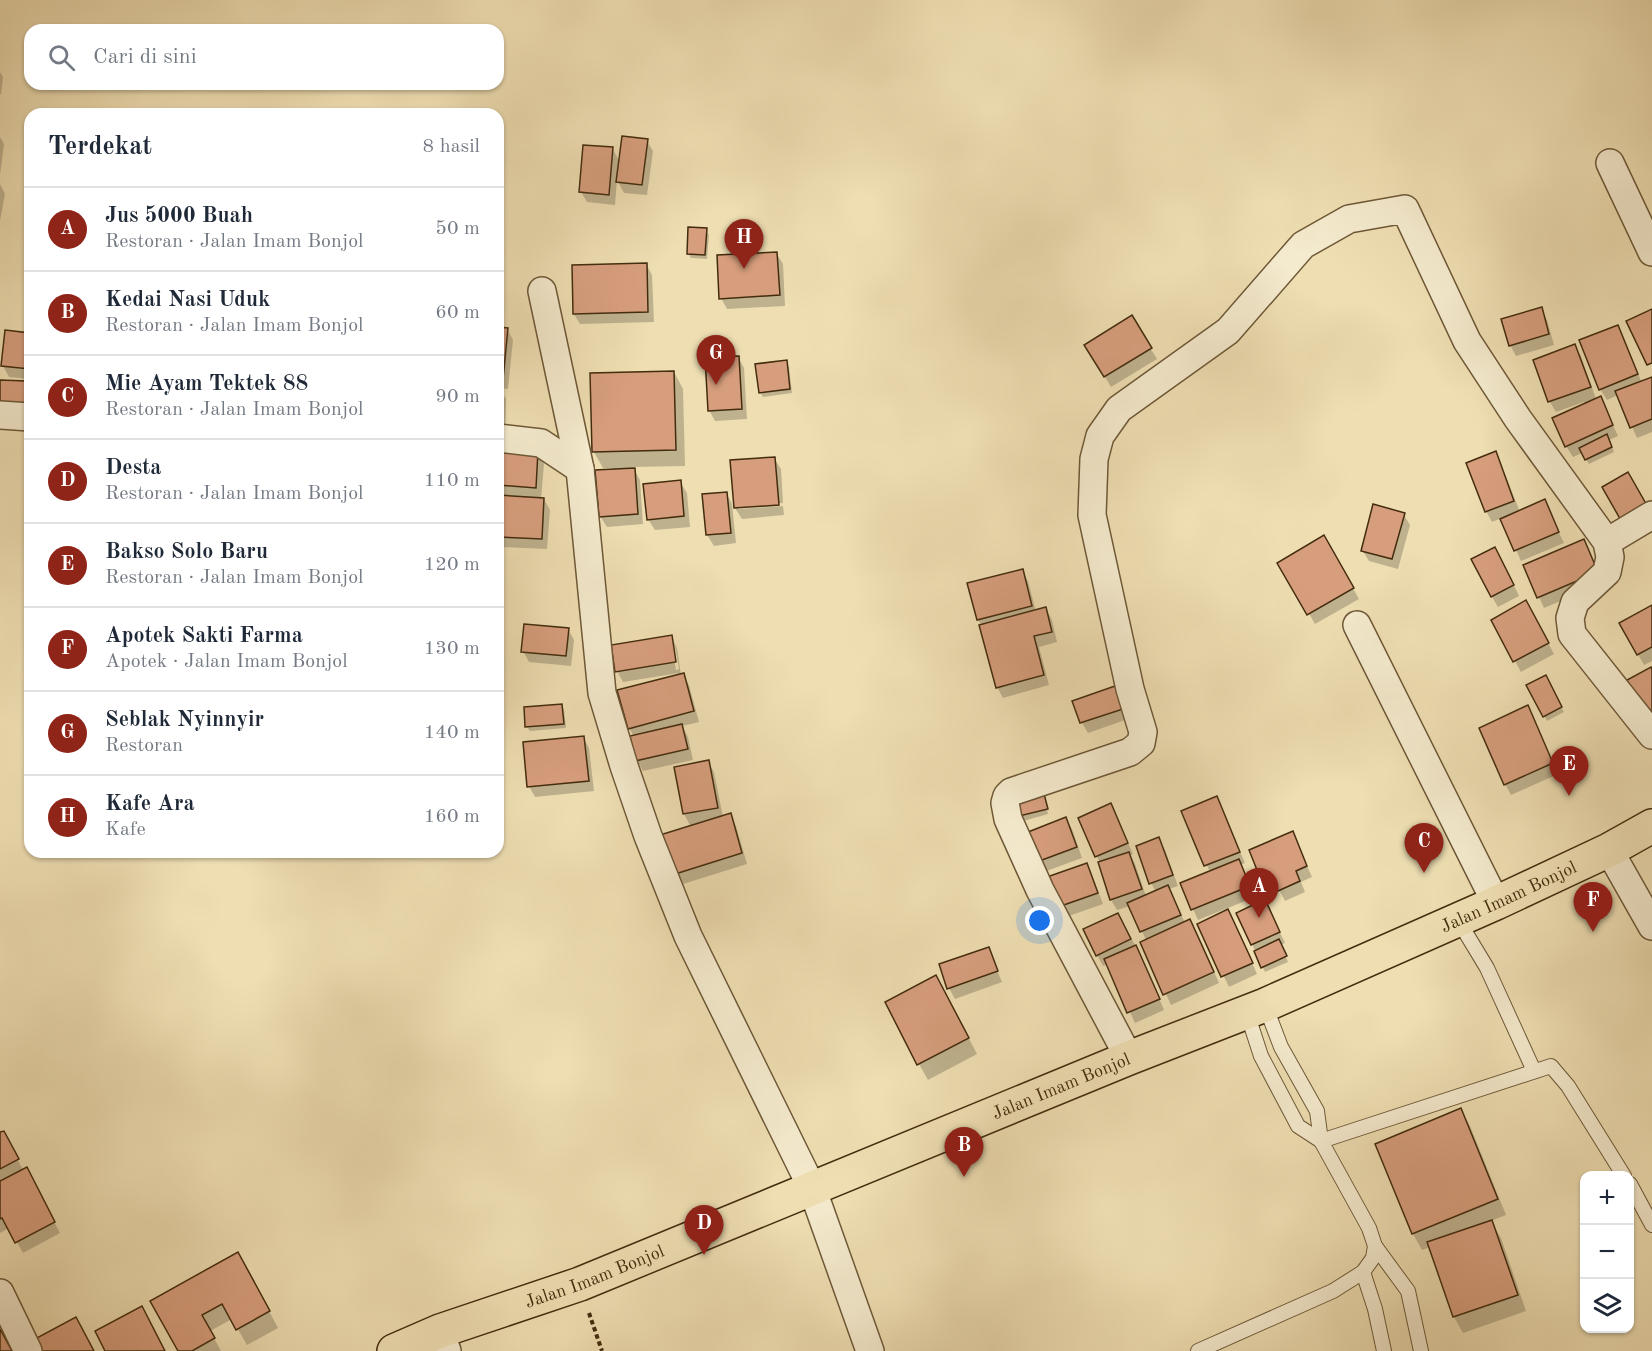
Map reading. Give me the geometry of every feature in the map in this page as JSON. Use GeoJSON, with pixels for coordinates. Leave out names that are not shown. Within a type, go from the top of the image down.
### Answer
{"type":"FeatureCollection","features":[{"type":"Feature","properties":{"kind":"highway","name":"Jalan Imam Bonjol"},"geometry":{"type":"LineString","coordinates":[[394,1351],[444,1341],[1129,1058],[1256,1009],[1496,903],[1609,850],[1652,826]]}},
{"type":"Feature","properties":{"kind":"street"},"geometry":{"type":"LineString","coordinates":[[1610,163],[1652,252]]}},
{"type":"Feature","properties":{"kind":"street"},"geometry":{"type":"LineString","coordinates":[[1129,1058],[1040,890],[1008,819],[1005,803],[1011,792],[1130,752],[1141,743],[1143,732],[1130,689],[1092,515],[1094,459],[1100,436],[1115,413],[1228,331],[1303,245],[1349,219],[1405,209],[1467,341],[1518,419],[1607,542],[1610,557],[1607,572],[1575,602],[1570,618],[1572,634],[1652,735]]}},
{"type":"Feature","properties":{"kind":"street"},"geometry":{"type":"LineString","coordinates":[[542,291],[580,469],[602,693],[624,766],[648,836],[688,936],[812,1188],[870,1351]]}},
{"type":"Feature","properties":{"kind":"street"},"geometry":{"type":"LineString","coordinates":[[0,415],[24,417]]}},
{"type":"Feature","properties":{"kind":"street"},"geometry":{"type":"LineString","coordinates":[[504,439],[540,443],[580,469]]}},
{"type":"Feature","properties":{"kind":"street"},"geometry":{"type":"LineString","coordinates":[[1607,542],[1652,515]]}},
{"type":"Feature","properties":{"kind":"street"},"geometry":{"type":"LineString","coordinates":[[1357,625],[1496,903]]}},
{"type":"Feature","properties":{"kind":"street"},"geometry":{"type":"LineString","coordinates":[[1609,850],[1652,926]]}},
{"type":"Feature","properties":{"kind":"street"},"geometry":{"type":"LineString","coordinates":[[0,1293],[28,1351]]}},
{"type":"Feature","properties":{"kind":"lane"},"geometry":{"type":"LineString","coordinates":[[1458,920],[1487,968],[1534,1071]]}},
{"type":"Feature","properties":{"kind":"lane"},"geometry":{"type":"LineString","coordinates":[[1256,1009],[1281,1047],[1317,1111],[1321,1141],[1369,1228],[1375,1246],[1408,1291],[1421,1351]]}},
{"type":"Feature","properties":{"kind":"lane"},"geometry":{"type":"LineString","coordinates":[[1256,1009],[1261,1056],[1298,1126],[1321,1141]]}},
{"type":"Feature","properties":{"kind":"lane"},"geometry":{"type":"LineString","coordinates":[[1321,1141],[1551,1066],[1568,1086],[1621,1171]]}},
{"type":"Feature","properties":{"kind":"lane"},"geometry":{"type":"LineString","coordinates":[[1634,1194],[1652,1225]]}},
{"type":"Feature","properties":{"kind":"lane"},"geometry":{"type":"LineString","coordinates":[[1198,1351],[1333,1291],[1363,1272],[1373,1258],[1375,1246]]}},
{"type":"Feature","properties":{"kind":"lane"},"geometry":{"type":"LineString","coordinates":[[1363,1272],[1375,1309],[1384,1351]]}},
{"type":"Feature","properties":{"kind":"path"},"geometry":{"type":"LineString","coordinates":[[580,1284],[602,1351]]}},
{"type":"Feature","properties":{"kind":"building"},"geometry":{"type":"Polygon","coordinates":[[[622,136],[648,139],[642,185],[616,182],[622,136]]]}},
{"type":"Feature","properties":{"kind":"building"},"geometry":{"type":"Polygon","coordinates":[[[583,145],[613,147],[609,195],[579,192],[583,145]]]}},
{"type":"Feature","properties":{"kind":"building"},"geometry":{"type":"Polygon","coordinates":[[[688,227],[707,228],[705,255],[687,254],[688,227]]]}},
{"type":"Feature","properties":{"kind":"building"},"geometry":{"type":"Polygon","coordinates":[[[777,252],[780,295],[719,299],[717,255],[777,252]]]}},
{"type":"Feature","properties":{"kind":"building"},"geometry":{"type":"Polygon","coordinates":[[[647,263],[648,312],[573,314],[572,265],[647,263]]]}},
{"type":"Feature","properties":{"kind":"building"},"geometry":{"type":"Polygon","coordinates":[[[1542,307],[1549,334],[1509,346],[1501,319],[1542,307]]]}},
{"type":"Feature","properties":{"kind":"building"},"geometry":{"type":"Polygon","coordinates":[[[1652,309],[1652,363],[1647,365],[1626,321],[1652,309]]]}},
{"type":"Feature","properties":{"kind":"building"},"geometry":{"type":"Polygon","coordinates":[[[1132,315],[1152,348],[1104,377],[1084,345],[1132,315]]]}},
{"type":"Feature","properties":{"kind":"building"},"geometry":{"type":"Polygon","coordinates":[[[1618,325],[1638,374],[1599,390],[1579,340],[1618,325]]]}},
{"type":"Feature","properties":{"kind":"building"},"geometry":{"type":"Polygon","coordinates":[[[504,328],[508,328],[504,369],[504,328]]]}},
{"type":"Feature","properties":{"kind":"building"},"geometry":{"type":"Polygon","coordinates":[[[5,330],[24,332],[24,368],[1,366],[5,330]]]}},
{"type":"Feature","properties":{"kind":"building"},"geometry":{"type":"Polygon","coordinates":[[[1575,344],[1591,387],[1548,402],[1533,360],[1575,344]]]}},
{"type":"Feature","properties":{"kind":"building"},"geometry":{"type":"Polygon","coordinates":[[[739,356],[742,409],[708,411],[705,357],[739,356]]]}},
{"type":"Feature","properties":{"kind":"building"},"geometry":{"type":"Polygon","coordinates":[[[787,360],[790,389],[759,393],[755,364],[787,360]]]}},
{"type":"Feature","properties":{"kind":"building"},"geometry":{"type":"Polygon","coordinates":[[[674,371],[676,450],[592,452],[590,373],[674,371]]]}},
{"type":"Feature","properties":{"kind":"building"},"geometry":{"type":"Polygon","coordinates":[[[1652,377],[1652,419],[1630,428],[1615,391],[1652,377]]]}},
{"type":"Feature","properties":{"kind":"building"},"geometry":{"type":"Polygon","coordinates":[[[0,380],[24,381],[24,403],[0,403],[0,380]]]}},
{"type":"Feature","properties":{"kind":"building"},"geometry":{"type":"Polygon","coordinates":[[[1601,396],[1613,425],[1565,447],[1552,418],[1601,396]]]}},
{"type":"Feature","properties":{"kind":"building"},"geometry":{"type":"Polygon","coordinates":[[[1607,434],[1612,447],[1585,460],[1579,448],[1607,434]]]}},
{"type":"Feature","properties":{"kind":"building"},"geometry":{"type":"Polygon","coordinates":[[[504,449],[538,451],[536,488],[504,485],[504,449]]]}},
{"type":"Feature","properties":{"kind":"building"},"geometry":{"type":"Polygon","coordinates":[[[1496,451],[1514,501],[1485,512],[1466,463],[1496,451]]]}},
{"type":"Feature","properties":{"kind":"building"},"geometry":{"type":"Polygon","coordinates":[[[775,457],[779,505],[734,508],[730,460],[775,457]]]}},
{"type":"Feature","properties":{"kind":"building"},"geometry":{"type":"Polygon","coordinates":[[[635,468],[638,514],[599,517],[595,470],[635,468]]]}},
{"type":"Feature","properties":{"kind":"building"},"geometry":{"type":"Polygon","coordinates":[[[1628,472],[1649,509],[1623,524],[1602,487],[1628,472]]]}},
{"type":"Feature","properties":{"kind":"building"},"geometry":{"type":"Polygon","coordinates":[[[681,480],[684,516],[647,520],[643,484],[681,480]]]}},
{"type":"Feature","properties":{"kind":"building"},"geometry":{"type":"Polygon","coordinates":[[[727,492],[731,533],[706,535],[702,494],[727,492]]]}},
{"type":"Feature","properties":{"kind":"building"},"geometry":{"type":"Polygon","coordinates":[[[504,495],[544,498],[542,539],[504,537],[504,495]]]}},
{"type":"Feature","properties":{"kind":"building"},"geometry":{"type":"Polygon","coordinates":[[[1545,499],[1559,532],[1514,551],[1500,519],[1545,499]]]}},
{"type":"Feature","properties":{"kind":"building"},"geometry":{"type":"Polygon","coordinates":[[[1373,504],[1405,513],[1392,559],[1361,551],[1373,504]]]}},
{"type":"Feature","properties":{"kind":"building"},"geometry":{"type":"Polygon","coordinates":[[[1324,535],[1354,588],[1307,615],[1277,563],[1324,535]]]}},
{"type":"Feature","properties":{"kind":"building"},"geometry":{"type":"Polygon","coordinates":[[[1584,539],[1598,572],[1537,598],[1523,565],[1584,539]]]}},
{"type":"Feature","properties":{"kind":"building"},"geometry":{"type":"Polygon","coordinates":[[[1495,547],[1514,585],[1491,597],[1471,559],[1495,547]]]}},
{"type":"Feature","properties":{"kind":"building"},"geometry":{"type":"Polygon","coordinates":[[[1023,569],[1032,606],[977,620],[967,583],[1023,569]]]}},
{"type":"Feature","properties":{"kind":"building"},"geometry":{"type":"Polygon","coordinates":[[[1526,600],[1549,643],[1513,662],[1491,620],[1526,600]]]}},
{"type":"Feature","properties":{"kind":"building"},"geometry":{"type":"Polygon","coordinates":[[[1652,605],[1652,647],[1637,655],[1619,623],[1652,605]]]}},
{"type":"Feature","properties":{"kind":"building"},"geometry":{"type":"Polygon","coordinates":[[[1046,607],[1052,632],[1034,636],[1044,675],[996,688],[979,625],[1046,607]]]}},
{"type":"Feature","properties":{"kind":"building"},"geometry":{"type":"Polygon","coordinates":[[[524,624],[569,628],[566,656],[521,652],[524,624]]]}},
{"type":"Feature","properties":{"kind":"building"},"geometry":{"type":"Polygon","coordinates":[[[672,635],[676,662],[615,672],[611,645],[672,635]]]}},
{"type":"Feature","properties":{"kind":"building"},"geometry":{"type":"Polygon","coordinates":[[[1651,667],[1652,670],[1652,726],[1627,680],[1651,667]]]}},
{"type":"Feature","properties":{"kind":"building"},"geometry":{"type":"Polygon","coordinates":[[[684,673],[694,711],[628,729],[617,690],[684,673]]]}},
{"type":"Feature","properties":{"kind":"building"},"geometry":{"type":"Polygon","coordinates":[[[1546,675],[1562,707],[1543,717],[1526,685],[1546,675]]]}},
{"type":"Feature","properties":{"kind":"building"},"geometry":{"type":"Polygon","coordinates":[[[1115,686],[1123,709],[1080,723],[1072,701],[1115,686]]]}},
{"type":"Feature","properties":{"kind":"building"},"geometry":{"type":"Polygon","coordinates":[[[562,704],[564,724],[525,727],[524,707],[562,704]]]}},
{"type":"Feature","properties":{"kind":"building"},"geometry":{"type":"Polygon","coordinates":[[[1528,705],[1553,763],[1504,785],[1479,728],[1528,705]]]}},
{"type":"Feature","properties":{"kind":"building"},"geometry":{"type":"Polygon","coordinates":[[[682,724],[688,749],[635,761],[630,736],[682,724]]]}},
{"type":"Feature","properties":{"kind":"building"},"geometry":{"type":"Polygon","coordinates":[[[584,736],[589,781],[527,787],[523,742],[584,736]]]}},
{"type":"Feature","properties":{"kind":"building"},"geometry":{"type":"Polygon","coordinates":[[[709,760],[718,808],[683,814],[674,767],[709,760]]]}},
{"type":"Feature","properties":{"kind":"building"},"geometry":{"type":"Polygon","coordinates":[[[1043,790],[1048,809],[1015,817],[1011,799],[1043,790]]]}},
{"type":"Feature","properties":{"kind":"building"},"geometry":{"type":"Polygon","coordinates":[[[1217,796],[1240,852],[1204,866],[1181,811],[1217,796]]]}},
{"type":"Feature","properties":{"kind":"building"},"geometry":{"type":"Polygon","coordinates":[[[1111,803],[1128,843],[1095,857],[1078,818],[1111,803]]]}},
{"type":"Feature","properties":{"kind":"building"},"geometry":{"type":"Polygon","coordinates":[[[731,813],[742,853],[672,875],[660,835],[731,813]]]}},
{"type":"Feature","properties":{"kind":"building"},"geometry":{"type":"Polygon","coordinates":[[[1066,817],[1077,847],[1034,863],[1023,834],[1066,817]]]}},
{"type":"Feature","properties":{"kind":"building"},"geometry":{"type":"Polygon","coordinates":[[[1293,831],[1307,866],[1296,871],[1300,881],[1278,891],[1273,881],[1263,885],[1249,850],[1293,831]]]}},
{"type":"Feature","properties":{"kind":"building"},"geometry":{"type":"Polygon","coordinates":[[[1159,837],[1173,875],[1149,884],[1136,846],[1159,837]]]}},
{"type":"Feature","properties":{"kind":"building"},"geometry":{"type":"Polygon","coordinates":[[[1129,852],[1142,889],[1110,900],[1098,862],[1129,852]]]}},
{"type":"Feature","properties":{"kind":"building"},"geometry":{"type":"Polygon","coordinates":[[[1239,859],[1250,886],[1191,910],[1180,883],[1239,859]]]}},
{"type":"Feature","properties":{"kind":"building"},"geometry":{"type":"Polygon","coordinates":[[[1087,863],[1098,893],[1058,907],[1047,877],[1087,863]]]}},
{"type":"Feature","properties":{"kind":"building"},"geometry":{"type":"Polygon","coordinates":[[[1168,885],[1181,915],[1140,932],[1127,903],[1168,885]]]}},
{"type":"Feature","properties":{"kind":"building"},"geometry":{"type":"Polygon","coordinates":[[[1265,899],[1280,932],[1251,945],[1236,913],[1265,899]]]}},
{"type":"Feature","properties":{"kind":"building"},"geometry":{"type":"Polygon","coordinates":[[[1228,909],[1253,963],[1221,977],[1197,924],[1228,909]]]}},
{"type":"Feature","properties":{"kind":"building"},"geometry":{"type":"Polygon","coordinates":[[[1118,913],[1131,939],[1096,956],[1083,929],[1118,913]]]}},
{"type":"Feature","properties":{"kind":"building"},"geometry":{"type":"Polygon","coordinates":[[[1190,919],[1214,972],[1163,995],[1140,942],[1190,919]]]}},
{"type":"Feature","properties":{"kind":"building"},"geometry":{"type":"Polygon","coordinates":[[[1279,939],[1287,956],[1261,968],[1254,951],[1279,939]]]}},
{"type":"Feature","properties":{"kind":"building"},"geometry":{"type":"Polygon","coordinates":[[[1136,945],[1160,999],[1127,1013],[1104,959],[1136,945]]]}},
{"type":"Feature","properties":{"kind":"building"},"geometry":{"type":"Polygon","coordinates":[[[989,947],[998,971],[947,989],[939,964],[989,947]]]}},
{"type":"Feature","properties":{"kind":"building"},"geometry":{"type":"Polygon","coordinates":[[[936,975],[969,1038],[917,1065],[885,1002],[936,975]]]}},
{"type":"Feature","properties":{"kind":"building"},"geometry":{"type":"Polygon","coordinates":[[[1461,1108],[1498,1199],[1412,1234],[1375,1144],[1461,1108]]]}},
{"type":"Feature","properties":{"kind":"building"},"geometry":{"type":"Polygon","coordinates":[[[4,1131],[19,1159],[0,1169],[0,1132],[4,1131]]]}},
{"type":"Feature","properties":{"kind":"building"},"geometry":{"type":"Polygon","coordinates":[[[27,1167],[55,1222],[15,1243],[2,1218],[0,1219],[0,1181],[27,1167]]]}},
{"type":"Feature","properties":{"kind":"building"},"geometry":{"type":"Polygon","coordinates":[[[1492,1220],[1518,1295],[1453,1317],[1427,1242],[1492,1220]]]}},
{"type":"Feature","properties":{"kind":"building"},"geometry":{"type":"Polygon","coordinates":[[[238,1252],[270,1311],[236,1330],[222,1304],[202,1315],[215,1338],[192,1351],[178,1351],[150,1301],[238,1252]]]}},
{"type":"Feature","properties":{"kind":"building"},"geometry":{"type":"Polygon","coordinates":[[[142,1306],[165,1351],[105,1351],[95,1331],[142,1306]]]}},
{"type":"Feature","properties":{"kind":"building"},"geometry":{"type":"Polygon","coordinates":[[[76,1317],[94,1351],[38,1351],[33,1340],[76,1317]]]}},
{"type":"Feature","properties":{"kind":"building"},"geometry":{"type":"Polygon","coordinates":[[[0,1329],[12,1351],[0,1351],[0,1329]]]}},
{"type":"Feature","properties":{"kind":"place","name":"Kafe Ara"},"geometry":{"type":"Point","coordinates":[744,269]}},
{"type":"Feature","properties":{"kind":"place","name":"Seblak Nyinnyir"},"geometry":{"type":"Point","coordinates":[716,385]}},
{"type":"Feature","properties":{"kind":"place","name":"Bakso Solo Baru"},"geometry":{"type":"Point","coordinates":[1569,796]}},
{"type":"Feature","properties":{"kind":"place","name":"Mie Ayam Tektek 88"},"geometry":{"type":"Point","coordinates":[1424,873]}},
{"type":"Feature","properties":{"kind":"place","name":"Jus 5000 Buah"},"geometry":{"type":"Point","coordinates":[1259,918]}},
{"type":"Feature","properties":{"kind":"place","name":"Apotek Sakti Farma"},"geometry":{"type":"Point","coordinates":[1593,932]}},
{"type":"Feature","properties":{"kind":"place","name":"Kedai Nasi Uduk"},"geometry":{"type":"Point","coordinates":[964,1177]}},
{"type":"Feature","properties":{"kind":"place","name":"Desta"},"geometry":{"type":"Point","coordinates":[704,1255]}}]}
